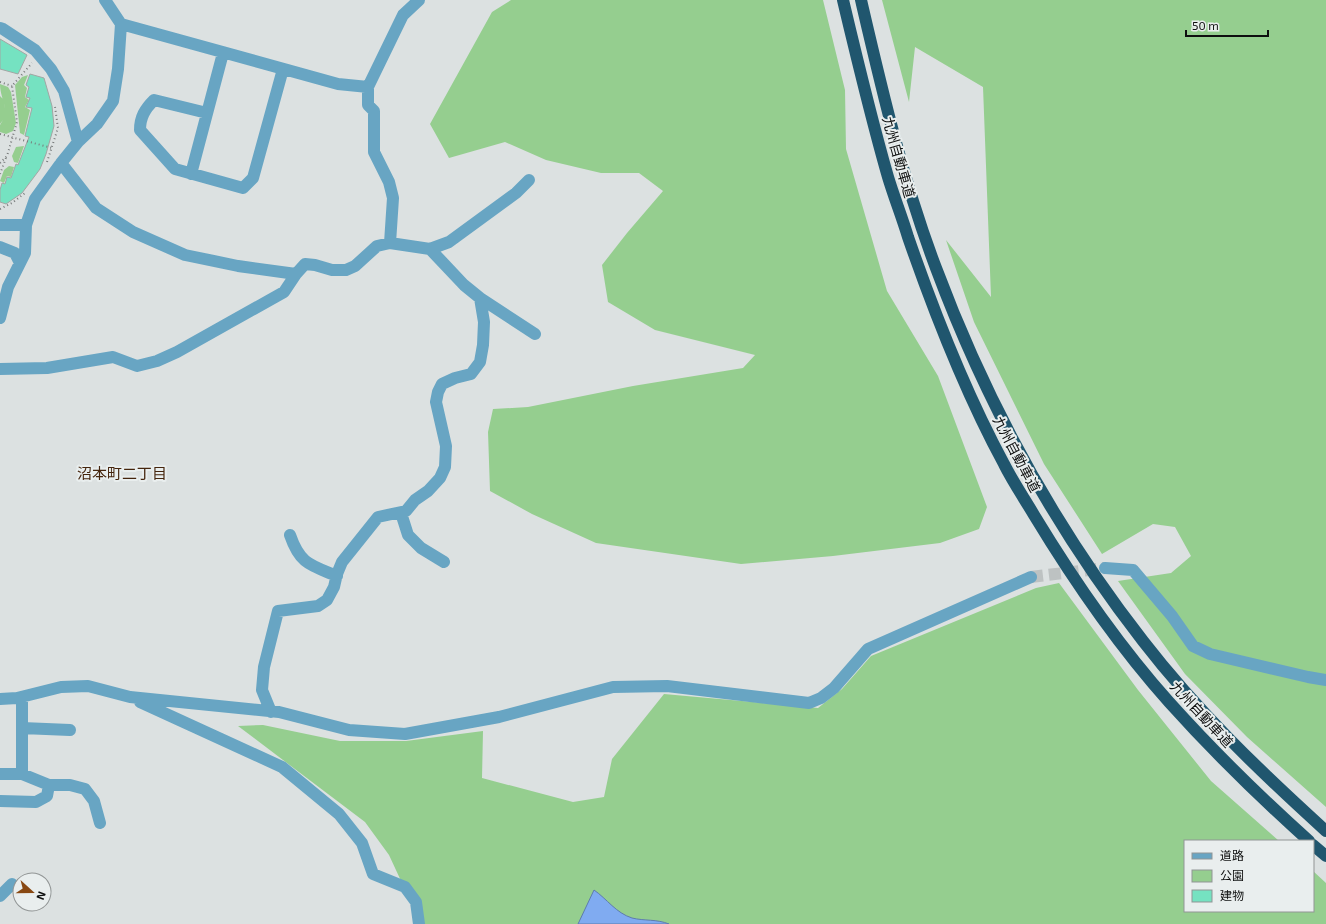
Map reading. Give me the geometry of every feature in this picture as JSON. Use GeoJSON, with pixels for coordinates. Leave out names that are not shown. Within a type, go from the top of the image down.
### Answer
{"type":"FeatureCollection","features":[{"type":"Feature","properties":{"kind":"highway","name":"九州自動車道"},"geometry":{"type":"LineString","coordinates":[[843,0],[888,177],[922,277],[946,339],[972,399],[1004,465],[1071,574],[1132,657],[1169,702],[1264,801],[1308,840]]}},
{"type":"Feature","properties":{"kind":"highway","name":"九州自動車道"},"geometry":{"type":"LineString","coordinates":[[861,0],[874,56],[905,173],[935,266],[962,333],[988,391],[1021,456],[1064,529],[1114,602],[1145,643],[1183,688],[1239,749],[1277,787],[1326,831]]}},
{"type":"Feature","properties":{"kind":"highway"},"geometry":{"type":"LineString","coordinates":[[1314,845],[1326,856]]}},
{"type":"Feature","properties":{"kind":"street"},"geometry":{"type":"LineString","coordinates":[[0,318],[8,287],[25,253],[26,225],[35,198],[78,142],[97,124],[112,101],[118,69],[121,24],[105,0]]}},
{"type":"Feature","properties":{"kind":"street"},"geometry":{"type":"LineString","coordinates":[[390,243],[393,198],[389,182],[374,152],[374,111],[368,105],[368,87],[403,15],[419,0]]}},
{"type":"Feature","properties":{"kind":"street"},"geometry":{"type":"LineString","coordinates":[[121,24],[338,84],[368,87]]}},
{"type":"Feature","properties":{"kind":"street"},"geometry":{"type":"LineString","coordinates":[[0,28],[3,28],[35,50],[51,70],[64,91],[78,142]]}},
{"type":"Feature","properties":{"kind":"street"},"geometry":{"type":"LineString","coordinates":[[191,174],[223,53]]}},
{"type":"Feature","properties":{"kind":"street"},"geometry":{"type":"LineString","coordinates":[[208,113],[154,100],[146,108],[140,122],[140,130],[175,169],[243,188],[253,178],[283,69]]}},
{"type":"Feature","properties":{"kind":"street"},"geometry":{"type":"LineString","coordinates":[[61,163],[96,208],[133,232],[185,255],[238,266],[296,274]]}},
{"type":"Feature","properties":{"kind":"street"},"geometry":{"type":"LineString","coordinates":[[0,369],[47,368],[114,357],[137,366],[157,361],[177,352],[284,292],[305,264],[332,270],[346,270],[355,266],[377,246],[390,243],[430,249],[449,242],[516,193],[529,180]]}},
{"type":"Feature","properties":{"kind":"street"},"geometry":{"type":"LineString","coordinates":[[0,225],[26,225]]}},
{"type":"Feature","properties":{"kind":"street"},"geometry":{"type":"LineString","coordinates":[[0,247],[15,253],[20,263]]}},
{"type":"Feature","properties":{"kind":"street"},"geometry":{"type":"LineString","coordinates":[[430,249],[464,285],[480,298],[535,334]]}},
{"type":"Feature","properties":{"kind":"street"},"geometry":{"type":"LineString","coordinates":[[271,712],[262,690],[264,667],[278,611],[318,606],[327,600],[334,587],[336,576],[342,562],[378,518],[406,511],[415,500],[428,492],[440,478],[445,467],[446,446],[436,402],[438,392],[442,384],[455,378],[471,374],[480,362],[483,345],[484,322],[480,298]]}},
{"type":"Feature","properties":{"kind":"street"},"geometry":{"type":"LineString","coordinates":[[401,512],[408,535],[421,548],[444,562]]}},
{"type":"Feature","properties":{"kind":"street"},"geometry":{"type":"LineString","coordinates":[[290,535],[294,548],[308,564],[336,576]]}},
{"type":"Feature","properties":{"kind":"street"},"geometry":{"type":"LineString","coordinates":[[1105,568],[1133,570],[1172,616],[1193,646],[1210,654],[1326,680]]}},
{"type":"Feature","properties":{"kind":"street"},"geometry":{"type":"LineString","coordinates":[[0,700],[22,697],[61,687],[88,686],[130,697],[279,712],[349,730],[405,734],[499,717],[613,687],[667,686],[809,703],[821,698],[834,688],[868,649],[1031,577]]}},
{"type":"Feature","properties":{"kind":"street"},"geometry":{"type":"LineString","coordinates":[[22,697],[22,774]]}},
{"type":"Feature","properties":{"kind":"street"},"geometry":{"type":"LineString","coordinates":[[130,697],[282,767],[339,814],[362,843],[373,874],[405,887],[416,902],[419,924]]}},
{"type":"Feature","properties":{"kind":"street"},"geometry":{"type":"LineString","coordinates":[[22,728],[70,730]]}},
{"type":"Feature","properties":{"kind":"street"},"geometry":{"type":"LineString","coordinates":[[0,774],[22,774],[48,785],[70,785],[84,789],[94,801],[100,823]]}},
{"type":"Feature","properties":{"kind":"street"},"geometry":{"type":"LineString","coordinates":[[0,801],[36,802],[47,796],[48,785]]}},
{"type":"Feature","properties":{"kind":"street"},"geometry":{"type":"LineString","coordinates":[[0,896],[12,884]]}},
{"type":"Feature","properties":{"kind":"path"},"geometry":{"type":"LineString","coordinates":[[0,174],[17,122],[12,86],[34,61]]}},
{"type":"Feature","properties":{"kind":"path"},"geometry":{"type":"LineString","coordinates":[[0,82],[12,86]]}},
{"type":"Feature","properties":{"kind":"path"},"geometry":{"type":"LineString","coordinates":[[45,168],[58,128],[54,103]]}},
{"type":"Feature","properties":{"kind":"path"},"geometry":{"type":"LineString","coordinates":[[0,134],[52,148]]}},
{"type":"Feature","properties":{"kind":"path"},"geometry":{"type":"LineString","coordinates":[[0,163],[7,156]]}},
{"type":"Feature","properties":{"kind":"path"},"geometry":{"type":"LineString","coordinates":[[0,209],[22,196],[27,191]]}},
{"type":"Feature","properties":{"kind":"green space"},"geometry":{"type":"Polygon","coordinates":[[[511,0],[823,0],[845,90],[846,149],[887,291],[938,376],[987,507],[979,529],[940,543],[833,556],[741,564],[596,543],[532,514],[490,491],[488,432],[493,409],[528,407],[633,386],[743,368],[755,355],[655,330],[608,302],[602,265],[663,191],[639,173],[601,173],[546,160],[505,142],[449,158],[430,124],[492,12],[511,0]]]}},
{"type":"Feature","properties":{"kind":"green space"},"geometry":{"type":"Polygon","coordinates":[[[882,0],[1326,0],[1326,807],[1247,737],[1185,674],[1118,581],[1171,573],[1191,556],[1175,527],[1153,524],[1102,554],[1044,464],[974,322],[946,240],[991,297],[983,87],[915,47],[909,102],[882,0]]]}},
{"type":"Feature","properties":{"kind":"green space"},"geometry":{"type":"Polygon","coordinates":[[[28,75],[24,85],[27,88],[25,97],[29,100],[25,107],[30,110],[24,135],[20,133],[15,85],[22,77],[28,75]]]}},
{"type":"Feature","properties":{"kind":"green space"},"geometry":{"type":"Polygon","coordinates":[[[0,84],[8,87],[11,92],[16,123],[13,131],[6,134],[0,132],[0,125],[3,120],[0,124],[0,96],[3,99],[0,84]]]}},
{"type":"Feature","properties":{"kind":"green space"},"geometry":{"type":"Polygon","coordinates":[[[24,146],[18,163],[14,162],[12,156],[16,147],[24,146]]]}},
{"type":"Feature","properties":{"kind":"green space"},"geometry":{"type":"Polygon","coordinates":[[[9,166],[14,167],[11,177],[7,176],[4,183],[0,181],[4,170],[9,166]]]}},
{"type":"Feature","properties":{"kind":"green space"},"geometry":{"type":"Polygon","coordinates":[[[1059,583],[1138,690],[1211,781],[1278,840],[1184,840],[1184,912],[1314,912],[1314,872],[1326,883],[1326,924],[421,924],[389,855],[365,822],[238,726],[263,725],[340,741],[406,741],[483,731],[482,778],[573,802],[604,797],[612,759],[664,694],[818,708],[842,689],[871,656],[1036,588],[1059,583]]]}},
{"type":"Feature","properties":{"kind":"water"},"geometry":{"type":"Polygon","coordinates":[[[594,890],[626,916],[637,919],[660,921],[669,924],[578,924],[594,890]]]}},
{"type":"Feature","properties":{"kind":"building"},"geometry":{"type":"Polygon","coordinates":[[[0,39],[27,55],[18,74],[0,69],[0,39]]]}},
{"type":"Feature","properties":{"kind":"building"},"geometry":{"type":"Polygon","coordinates":[[[30,74],[44,78],[52,106],[54,126],[40,169],[22,193],[6,204],[0,202],[0,190],[2,183],[5,184],[7,177],[11,178],[29,137],[25,136],[32,108],[26,107],[30,98],[26,97],[29,87],[26,85],[30,74]]]}},
{"type":"Feature","properties":{"kind":"tunnel"},"geometry":{"type":"LineString","coordinates":[[1031,577],[1105,568]]}},
{"type":"Feature","properties":{"kind":"district","name":"沼本町二丁目"},"geometry":{"type":"Point","coordinates":[122,473]}}]}
